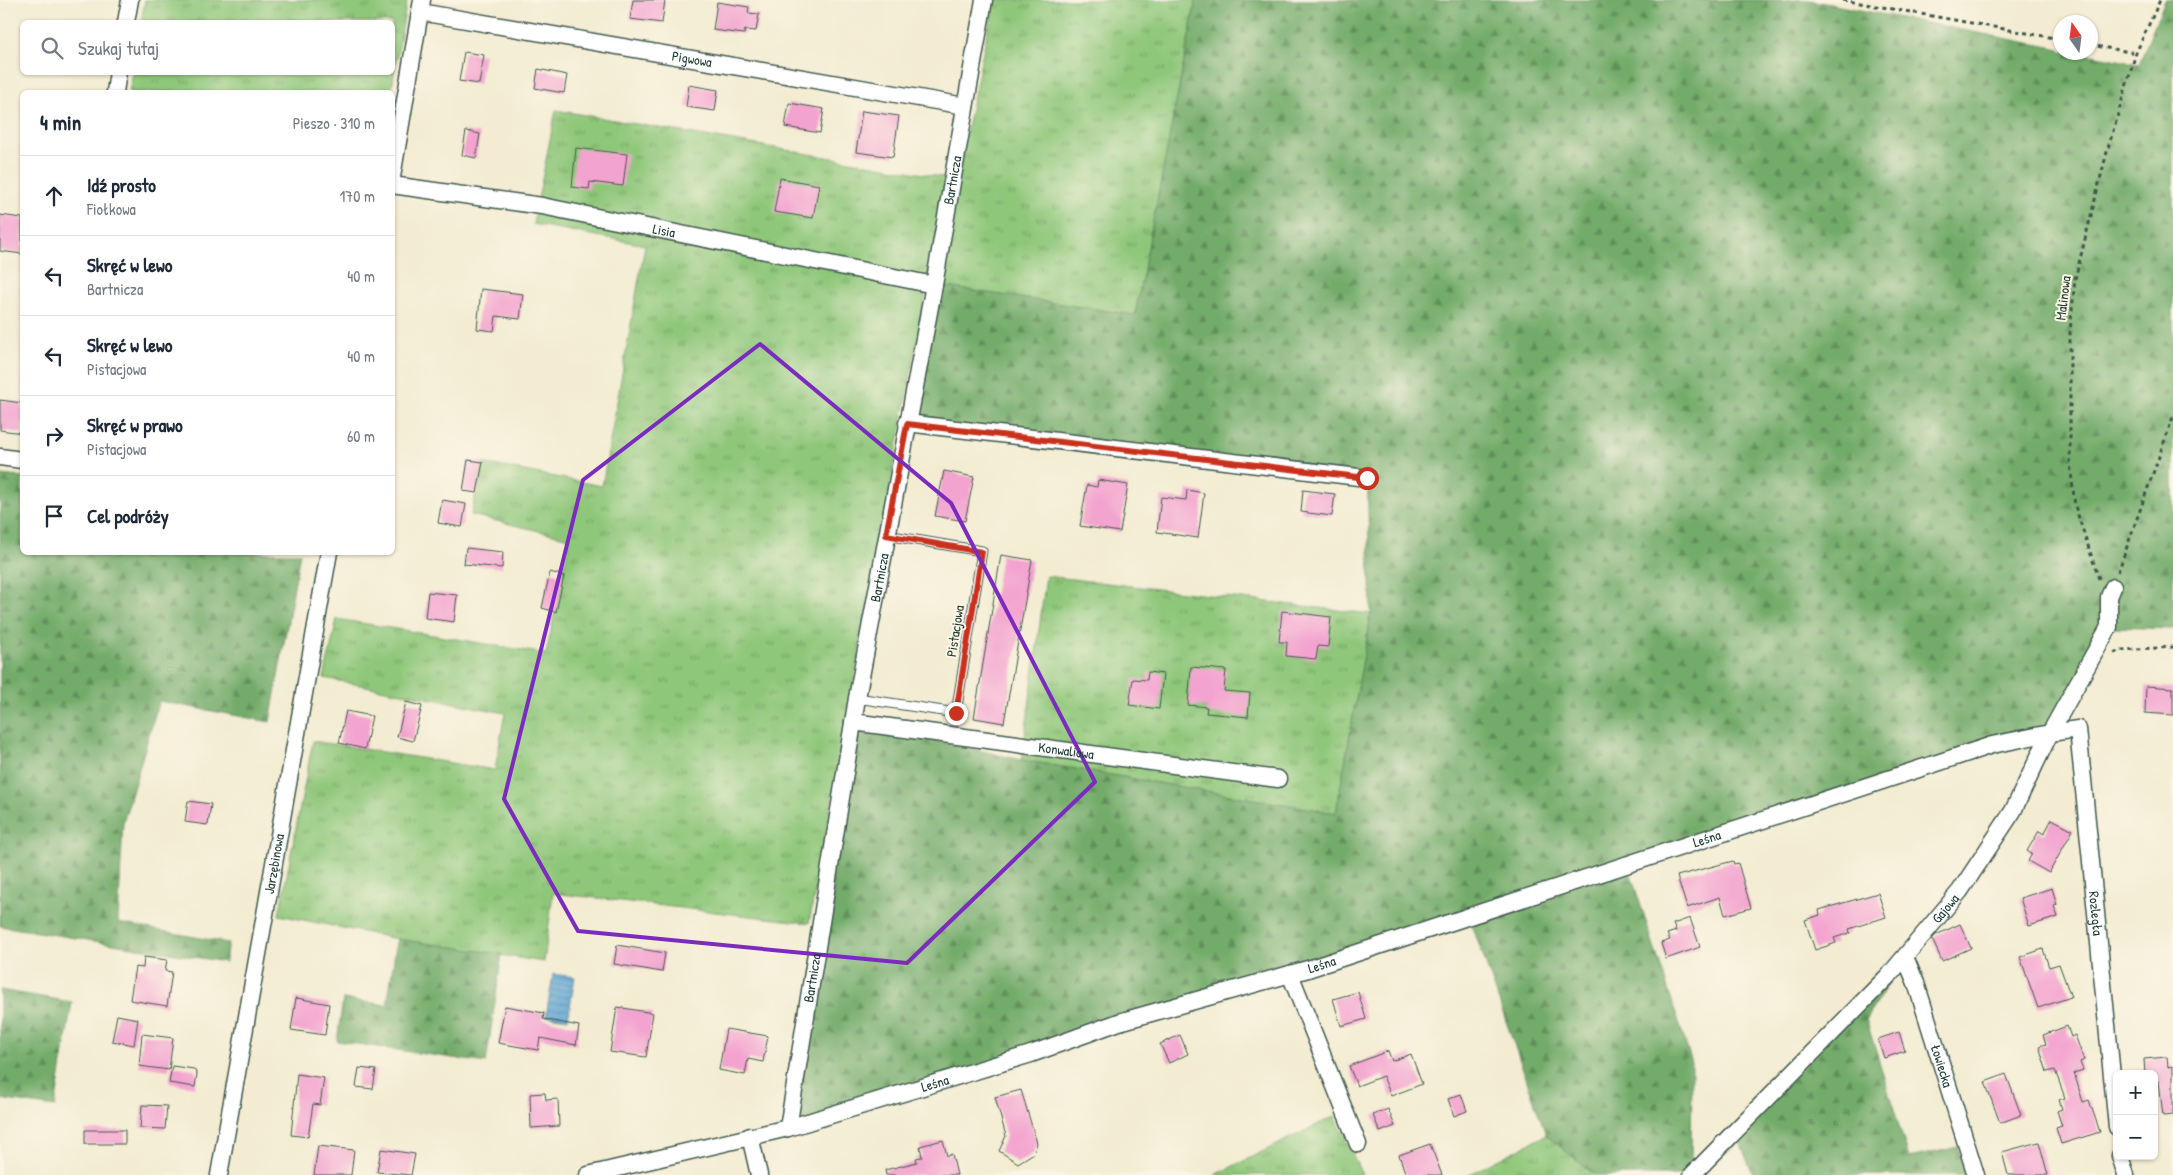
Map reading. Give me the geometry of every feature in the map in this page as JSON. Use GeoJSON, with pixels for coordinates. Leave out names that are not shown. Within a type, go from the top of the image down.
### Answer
{"type":"FeatureCollection","features":[{"type":"Feature","properties":{"kind":"street"},"geometry":{"type":"LineString","coordinates":[[126,20],[130,0]]}},
{"type":"Feature","properties":{"kind":"street","name":"Bartnicza"},"geometry":{"type":"LineString","coordinates":[[788,1128],[857,698],[934,285],[984,0]]}},
{"type":"Feature","properties":{"kind":"street"},"geometry":{"type":"LineString","coordinates":[[395,159],[421,6]]}},
{"type":"Feature","properties":{"kind":"street","name":"Pigwowa"},"geometry":{"type":"LineString","coordinates":[[421,6],[965,106]]}},
{"type":"Feature","properties":{"kind":"street"},"geometry":{"type":"LineString","coordinates":[[115,90],[118,75]]}},
{"type":"Feature","properties":{"kind":"street","name":"Lisia"},"geometry":{"type":"LineString","coordinates":[[395,185],[542,206],[934,285]]}},
{"type":"Feature","properties":{"kind":"street"},"geometry":{"type":"LineString","coordinates":[[907,424],[1367,478]]}},
{"type":"Feature","properties":{"kind":"street"},"geometry":{"type":"LineString","coordinates":[[0,457],[20,460]]}},
{"type":"Feature","properties":{"kind":"street","name":"Jarzębinowa"},"geometry":{"type":"LineString","coordinates":[[219,1175],[328,555]]}},
{"type":"Feature","properties":{"kind":"street","name":"Gajowa"},"geometry":{"type":"LineString","coordinates":[[1692,1175],[1904,957],[1960,891],[2013,811],[2050,733],[2109,627],[2109,596],[2113,587]]}},
{"type":"Feature","properties":{"kind":"street","name":"Konwaliowa"},"geometry":{"type":"LineString","coordinates":[[853,722],[1278,779]]}},
{"type":"Feature","properties":{"kind":"street","name":"Rozległa"},"geometry":{"type":"LineString","coordinates":[[2050,733],[2078,730],[2116,1115]]}},
{"type":"Feature","properties":{"kind":"street","name":"Leśna"},"geometry":{"type":"LineString","coordinates":[[588,1175],[788,1128],[1031,1054],[1119,1022],[1290,974],[1637,863],[1992,745],[2050,733]]}},
{"type":"Feature","properties":{"kind":"street","name":"Łowiecka"},"geometry":{"type":"LineString","coordinates":[[1904,957],[1916,983],[1976,1175]]}},
{"type":"Feature","properties":{"kind":"street"},"geometry":{"type":"LineString","coordinates":[[1290,974],[1358,1144]]}},
{"type":"Feature","properties":{"kind":"street"},"geometry":{"type":"LineString","coordinates":[[750,1136],[759,1175]]}},
{"type":"Feature","properties":{"kind":"street"},"geometry":{"type":"LineString","coordinates":[[2121,1160],[2126,1175]]}},
{"type":"Feature","properties":{"kind":"lane","name":"Pistacjowa"},"geometry":{"type":"LineString","coordinates":[[857,698],[956,713],[982,552],[886,535]]}},
{"type":"Feature","properties":{"kind":"path"},"geometry":{"type":"LineString","coordinates":[[1843,0],[2053,38]]}},
{"type":"Feature","properties":{"kind":"path","name":"Malinowa"},"geometry":{"type":"LineString","coordinates":[[2109,606],[2075,506],[2070,462],[2070,332],[2076,279],[2108,148],[2136,53],[2160,0]]}},
{"type":"Feature","properties":{"kind":"path"},"geometry":{"type":"LineString","coordinates":[[2098,46],[2136,53]]}},
{"type":"Feature","properties":{"kind":"path"},"geometry":{"type":"LineString","coordinates":[[2113,587],[2173,418]]}},
{"type":"Feature","properties":{"kind":"path"},"geometry":{"type":"LineString","coordinates":[[2107,656],[2121,650],[2173,646]]}},
{"type":"Feature","properties":{"kind":"highlighted area"},"geometry":{"type":"Polygon","coordinates":[[[760,344],[951,503],[1095,782],[907,963],[578,931],[504,799],[583,480],[760,344]]]}},
{"type":"Feature","properties":{"kind":"green space"},"geometry":{"type":"Polygon","coordinates":[[[145,0],[407,0],[395,69],[395,20],[141,20],[145,0]]]}},
{"type":"Feature","properties":{"kind":"green space"},"geometry":{"type":"Polygon","coordinates":[[[994,0],[1196,0],[1135,315],[934,285],[994,0]]]}},
{"type":"Feature","properties":{"kind":"green space"},"geometry":{"type":"Polygon","coordinates":[[[1196,0],[1809,0],[2053,48],[2053,60],[2098,60],[2098,56],[2139,64],[2165,0],[2173,0],[2173,629],[2109,627],[2050,733],[1628,866],[1692,1063],[1691,1175],[1595,1175],[1546,1135],[1469,916],[788,1128],[853,722],[1022,760],[1336,813],[1371,614],[1367,478],[907,423],[934,285],[1135,315],[1196,0]]]}},
{"type":"Feature","properties":{"kind":"green space"},"geometry":{"type":"Polygon","coordinates":[[[133,75],[394,75],[391,90],[129,90],[133,75]]]}},
{"type":"Feature","properties":{"kind":"green space"},"geometry":{"type":"Polygon","coordinates":[[[556,110],[947,178],[809,923],[553,893],[544,962],[397,939],[279,915],[313,741],[495,770],[505,713],[324,678],[337,619],[546,654],[570,538],[471,515],[483,463],[602,486],[645,245],[533,224],[556,110]]]}},
{"type":"Feature","properties":{"kind":"green space"},"geometry":{"type":"Polygon","coordinates":[[[0,475],[20,477],[20,555],[300,555],[270,722],[159,701],[123,823],[118,923],[228,943],[225,962],[0,926],[0,475]]]}},
{"type":"Feature","properties":{"kind":"green space"},"geometry":{"type":"Polygon","coordinates":[[[1046,576],[1371,614],[1336,813],[1022,760],[1046,576]]]}},
{"type":"Feature","properties":{"kind":"green space"},"geometry":{"type":"Polygon","coordinates":[[[397,939],[502,954],[486,1063],[337,1041],[343,999],[387,1005],[397,939]]]}},
{"type":"Feature","properties":{"kind":"green space"},"geometry":{"type":"Polygon","coordinates":[[[1905,957],[1866,1019],[1909,1158],[1958,1147],[1966,1175],[1753,1175],[1740,1142],[1693,1175],[1905,957]]]}},
{"type":"Feature","properties":{"kind":"green space"},"geometry":{"type":"Polygon","coordinates":[[[0,990],[72,1002],[55,1107],[0,1099],[0,990]]]}},
{"type":"Feature","properties":{"kind":"green space"},"geometry":{"type":"Polygon","coordinates":[[[1335,1116],[1362,1175],[1215,1175],[1335,1116]]]}},
{"type":"Feature","properties":{"kind":"green space"},"geometry":{"type":"Polygon","coordinates":[[[1546,1135],[1595,1175],[1468,1175],[1546,1135]]]}},
{"type":"Feature","properties":{"kind":"water"},"geometry":{"type":"Polygon","coordinates":[[[553,974],[575,977],[568,1019],[546,1016],[553,974]]]}},
{"type":"Feature","properties":{"kind":"building"},"geometry":{"type":"Polygon","coordinates":[[[633,0],[665,0],[662,23],[630,19],[633,0]]]}},
{"type":"Feature","properties":{"kind":"building"},"geometry":{"type":"Polygon","coordinates":[[[717,2],[749,7],[748,13],[759,14],[756,31],[745,30],[744,34],[713,30],[717,2]]]}},
{"type":"Feature","properties":{"kind":"building"},"geometry":{"type":"Polygon","coordinates":[[[464,52],[484,55],[479,84],[459,81],[464,52]]]}},
{"type":"Feature","properties":{"kind":"building"},"geometry":{"type":"Polygon","coordinates":[[[538,69],[567,75],[564,93],[535,88],[538,69]]]}},
{"type":"Feature","properties":{"kind":"building"},"geometry":{"type":"Polygon","coordinates":[[[689,85],[718,90],[715,111],[686,107],[689,85]]]}},
{"type":"Feature","properties":{"kind":"building"},"geometry":{"type":"Polygon","coordinates":[[[789,103],[824,109],[820,133],[785,127],[789,103]]]}},
{"type":"Feature","properties":{"kind":"building"},"geometry":{"type":"Polygon","coordinates":[[[862,111],[899,116],[893,157],[856,152],[862,111]]]}},
{"type":"Feature","properties":{"kind":"building"},"geometry":{"type":"Polygon","coordinates":[[[466,131],[480,134],[476,158],[462,155],[466,131]]]}},
{"type":"Feature","properties":{"kind":"building"},"geometry":{"type":"Polygon","coordinates":[[[576,148],[627,154],[623,186],[590,182],[589,189],[572,187],[576,148]]]}},
{"type":"Feature","properties":{"kind":"building"},"geometry":{"type":"Polygon","coordinates":[[[780,178],[819,185],[813,218],[774,212],[780,178]]]}},
{"type":"Feature","properties":{"kind":"building"},"geometry":{"type":"Polygon","coordinates":[[[0,215],[20,218],[20,254],[0,251],[0,215]]]}},
{"type":"Feature","properties":{"kind":"building"},"geometry":{"type":"Polygon","coordinates":[[[481,289],[523,294],[520,319],[496,316],[494,331],[477,329],[481,289]]]}},
{"type":"Feature","properties":{"kind":"building"},"geometry":{"type":"Polygon","coordinates":[[[0,400],[20,403],[20,433],[0,430],[0,400]]]}},
{"type":"Feature","properties":{"kind":"building"},"geometry":{"type":"Polygon","coordinates":[[[468,460],[483,462],[477,493],[463,491],[468,460]]]}},
{"type":"Feature","properties":{"kind":"building"},"geometry":{"type":"Polygon","coordinates":[[[944,471],[974,477],[965,521],[935,516],[944,471]]]}},
{"type":"Feature","properties":{"kind":"building"},"geometry":{"type":"Polygon","coordinates":[[[1098,480],[1128,485],[1120,532],[1080,526],[1087,485],[1097,487],[1098,480]]]}},
{"type":"Feature","properties":{"kind":"building"},"geometry":{"type":"Polygon","coordinates":[[[1187,490],[1204,493],[1198,538],[1157,532],[1161,497],[1186,500],[1187,490]]]}},
{"type":"Feature","properties":{"kind":"building"},"geometry":{"type":"Polygon","coordinates":[[[1303,490],[1335,494],[1332,516],[1301,512],[1303,490]]]}},
{"type":"Feature","properties":{"kind":"building"},"geometry":{"type":"Polygon","coordinates":[[[442,500],[466,504],[462,527],[438,523],[442,500]]]}},
{"type":"Feature","properties":{"kind":"building"},"geometry":{"type":"Polygon","coordinates":[[[466,548],[503,552],[502,568],[464,564],[466,548]]]}},
{"type":"Feature","properties":{"kind":"building"},"geometry":{"type":"Polygon","coordinates":[[[1001,555],[1032,560],[1004,723],[974,718],[1001,555]]]}},
{"type":"Feature","properties":{"kind":"building"},"geometry":{"type":"Polygon","coordinates":[[[550,572],[564,576],[556,612],[542,608],[550,572]]]}},
{"type":"Feature","properties":{"kind":"building"},"geometry":{"type":"Polygon","coordinates":[[[428,592],[457,595],[454,622],[425,618],[428,592]]]}},
{"type":"Feature","properties":{"kind":"building"},"geometry":{"type":"Polygon","coordinates":[[[1282,611],[1331,617],[1328,647],[1318,646],[1316,659],[1286,656],[1287,642],[1279,642],[1282,611]]]}},
{"type":"Feature","properties":{"kind":"building"},"geometry":{"type":"Polygon","coordinates":[[[1191,667],[1226,670],[1224,691],[1250,693],[1248,717],[1206,713],[1207,707],[1188,705],[1191,667]]]}},
{"type":"Feature","properties":{"kind":"building"},"geometry":{"type":"Polygon","coordinates":[[[1148,672],[1163,674],[1159,709],[1129,705],[1133,679],[1147,680],[1148,672]]]}},
{"type":"Feature","properties":{"kind":"building"},"geometry":{"type":"Polygon","coordinates":[[[2146,686],[2173,688],[2173,715],[2145,713],[2146,686]]]}},
{"type":"Feature","properties":{"kind":"building"},"geometry":{"type":"Polygon","coordinates":[[[406,702],[422,706],[413,741],[397,737],[406,702]]]}},
{"type":"Feature","properties":{"kind":"building"},"geometry":{"type":"Polygon","coordinates":[[[346,711],[372,716],[365,749],[339,743],[346,711]]]}},
{"type":"Feature","properties":{"kind":"building"},"geometry":{"type":"Polygon","coordinates":[[[188,801],[211,804],[208,825],[185,822],[188,801]]]}},
{"type":"Feature","properties":{"kind":"building"},"geometry":{"type":"Polygon","coordinates":[[[2052,819],[2073,830],[2049,873],[2028,861],[2032,854],[2027,851],[2039,831],[2044,834],[2052,819]]]}},
{"type":"Feature","properties":{"kind":"building"},"geometry":{"type":"Polygon","coordinates":[[[1733,861],[1734,864],[1738,863],[1751,908],[1725,915],[1720,897],[1687,908],[1677,876],[1733,861]]]}},
{"type":"Feature","properties":{"kind":"building"},"geometry":{"type":"Polygon","coordinates":[[[2052,888],[2057,905],[2054,906],[2058,917],[2029,926],[2020,898],[2052,888]]]}},
{"type":"Feature","properties":{"kind":"building"},"geometry":{"type":"Polygon","coordinates":[[[1878,893],[1886,917],[1849,929],[1850,933],[1834,938],[1836,943],[1815,950],[1805,920],[1820,915],[1819,910],[1878,893]]]}},
{"type":"Feature","properties":{"kind":"building"},"geometry":{"type":"Polygon","coordinates":[[[1690,918],[1700,947],[1666,959],[1661,943],[1670,940],[1667,934],[1676,931],[1673,924],[1690,918]]]}},
{"type":"Feature","properties":{"kind":"building"},"geometry":{"type":"Polygon","coordinates":[[[1960,924],[1971,948],[1942,961],[1932,939],[1936,935],[1960,924]]]}},
{"type":"Feature","properties":{"kind":"building"},"geometry":{"type":"Polygon","coordinates":[[[617,945],[665,953],[662,972],[614,964],[617,945]]]}},
{"type":"Feature","properties":{"kind":"building"},"geometry":{"type":"Polygon","coordinates":[[[2043,949],[2049,967],[2059,964],[2071,997],[2038,1008],[2020,957],[2043,949]]]}},
{"type":"Feature","properties":{"kind":"building"},"geometry":{"type":"Polygon","coordinates":[[[144,957],[167,960],[165,971],[172,972],[167,1006],[130,1000],[135,967],[143,968],[144,957]]]}},
{"type":"Feature","properties":{"kind":"building"},"geometry":{"type":"Polygon","coordinates":[[[1358,992],[1366,1019],[1341,1026],[1333,999],[1358,992]]]}},
{"type":"Feature","properties":{"kind":"building"},"geometry":{"type":"Polygon","coordinates":[[[296,998],[329,1004],[325,1035],[291,1030],[296,998]]]}},
{"type":"Feature","properties":{"kind":"building"},"geometry":{"type":"Polygon","coordinates":[[[505,1006],[544,1013],[543,1019],[579,1026],[576,1045],[540,1038],[538,1050],[498,1043],[505,1006]]]}},
{"type":"Feature","properties":{"kind":"building"},"geometry":{"type":"Polygon","coordinates":[[[617,1007],[653,1013],[646,1057],[610,1052],[617,1007]]]}},
{"type":"Feature","properties":{"kind":"building"},"geometry":{"type":"Polygon","coordinates":[[[117,1015],[138,1019],[134,1045],[112,1041],[117,1015]]]}},
{"type":"Feature","properties":{"kind":"building"},"geometry":{"type":"Polygon","coordinates":[[[2067,1026],[2071,1037],[2075,1035],[2084,1060],[2080,1062],[2083,1070],[2074,1073],[2083,1102],[2089,1100],[2100,1132],[2061,1144],[2056,1128],[2062,1126],[2057,1111],[2062,1109],[2059,1100],[2065,1098],[2055,1070],[2047,1072],[2039,1046],[2046,1044],[2043,1035],[2067,1026]]]}},
{"type":"Feature","properties":{"kind":"building"},"geometry":{"type":"Polygon","coordinates":[[[726,1029],[768,1036],[763,1062],[748,1059],[745,1075],[719,1070],[726,1029]]]}},
{"type":"Feature","properties":{"kind":"building"},"geometry":{"type":"Polygon","coordinates":[[[1899,1032],[1905,1051],[1884,1058],[1878,1039],[1899,1032]]]}},
{"type":"Feature","properties":{"kind":"building"},"geometry":{"type":"Polygon","coordinates":[[[142,1034],[173,1038],[169,1070],[139,1066],[142,1034]]]}},
{"type":"Feature","properties":{"kind":"building"},"geometry":{"type":"Polygon","coordinates":[[[1180,1035],[1188,1054],[1169,1063],[1160,1044],[1180,1035]]]}},
{"type":"Feature","properties":{"kind":"building"},"geometry":{"type":"Polygon","coordinates":[[[1388,1051],[1392,1061],[1411,1054],[1422,1084],[1391,1096],[1383,1076],[1357,1086],[1349,1066],[1388,1051]]]}},
{"type":"Feature","properties":{"kind":"building"},"geometry":{"type":"Polygon","coordinates":[[[2167,1057],[2168,1067],[2173,1066],[2173,1115],[2163,1116],[2158,1070],[2145,1070],[2144,1059],[2167,1057]]]}},
{"type":"Feature","properties":{"kind":"building"},"geometry":{"type":"Polygon","coordinates":[[[172,1066],[194,1069],[197,1074],[195,1087],[169,1083],[172,1066]]]}},
{"type":"Feature","properties":{"kind":"building"},"geometry":{"type":"Polygon","coordinates":[[[359,1068],[376,1070],[373,1089],[356,1087],[359,1068]]]}},
{"type":"Feature","properties":{"kind":"building"},"geometry":{"type":"Polygon","coordinates":[[[297,1074],[324,1078],[320,1105],[313,1104],[308,1137],[291,1135],[297,1074]]]}},
{"type":"Feature","properties":{"kind":"building"},"geometry":{"type":"Polygon","coordinates":[[[2006,1074],[2021,1115],[2000,1123],[1985,1082],[2006,1074]]]}},
{"type":"Feature","properties":{"kind":"building"},"geometry":{"type":"Polygon","coordinates":[[[1021,1090],[1037,1143],[1034,1153],[1018,1163],[999,1151],[1006,1136],[995,1097],[1021,1090]]]}},
{"type":"Feature","properties":{"kind":"building"},"geometry":{"type":"Polygon","coordinates":[[[545,1093],[546,1100],[558,1099],[559,1126],[531,1128],[530,1094],[545,1093]]]}},
{"type":"Feature","properties":{"kind":"building"},"geometry":{"type":"Polygon","coordinates":[[[1461,1094],[1467,1111],[1454,1116],[1448,1099],[1461,1094]]]}},
{"type":"Feature","properties":{"kind":"building"},"geometry":{"type":"Polygon","coordinates":[[[142,1105],[167,1106],[165,1129],[140,1128],[142,1105]]]}},
{"type":"Feature","properties":{"kind":"building"},"geometry":{"type":"Polygon","coordinates":[[[1388,1109],[1395,1126],[1380,1132],[1373,1115],[1388,1109]]]}},
{"type":"Feature","properties":{"kind":"building"},"geometry":{"type":"Polygon","coordinates":[[[85,1130],[125,1130],[125,1144],[85,1144],[85,1130]]]}},
{"type":"Feature","properties":{"kind":"building"},"geometry":{"type":"Polygon","coordinates":[[[943,1140],[947,1156],[952,1154],[957,1175],[886,1175],[885,1170],[917,1162],[916,1158],[922,1157],[920,1146],[943,1140]]]}},
{"type":"Feature","properties":{"kind":"building"},"geometry":{"type":"Polygon","coordinates":[[[2039,1142],[2048,1175],[2008,1175],[2002,1152],[2039,1142]]]}},
{"type":"Feature","properties":{"kind":"building"},"geometry":{"type":"Polygon","coordinates":[[[1430,1144],[1442,1175],[1406,1175],[1399,1155],[1430,1144]]]}},
{"type":"Feature","properties":{"kind":"building"},"geometry":{"type":"Polygon","coordinates":[[[318,1146],[354,1150],[351,1175],[314,1175],[318,1146]]]}},
{"type":"Feature","properties":{"kind":"building"},"geometry":{"type":"Polygon","coordinates":[[[381,1149],[415,1154],[411,1175],[377,1172],[381,1149]]]}},
{"type":"Feature","properties":{"kind":"route"},"geometry":{"type":"LineString","coordinates":[[956,713],[982,552],[886,535],[907,424],[1367,478]]}}]}
